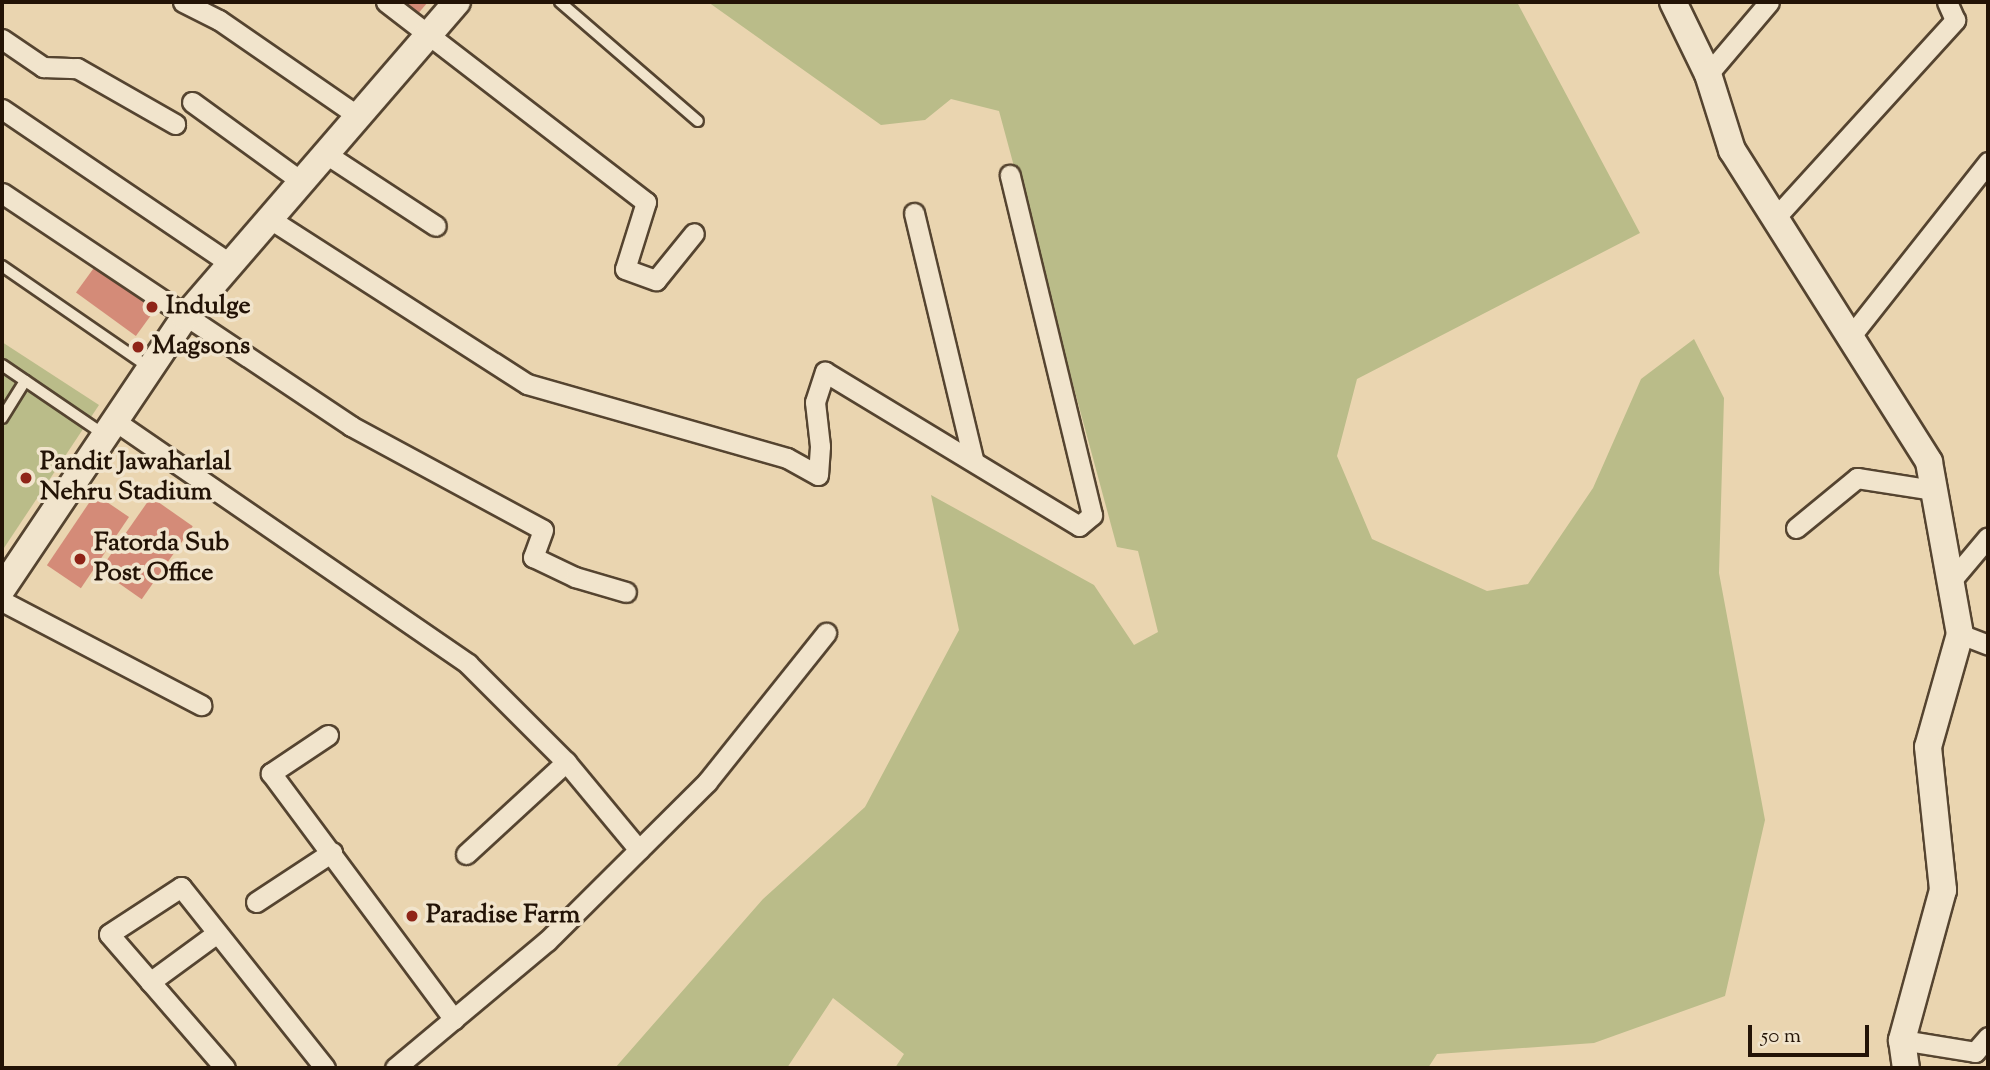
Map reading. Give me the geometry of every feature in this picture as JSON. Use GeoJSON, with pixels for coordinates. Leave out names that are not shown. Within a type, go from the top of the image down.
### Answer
{"type":"FeatureCollection","features":[{"type":"Feature","properties":{"kind":"street"},"geometry":{"type":"LineString","coordinates":[[183,2],[219,20],[358,116]]}},
{"type":"Feature","properties":{"kind":"street"},"geometry":{"type":"LineString","coordinates":[[386,2],[646,202],[625,269],[656,280],[694,233]]}},
{"type":"Feature","properties":{"kind":"street"},"geometry":{"type":"LineString","coordinates":[[2,589],[185,317],[457,2]]}},
{"type":"Feature","properties":{"kind":"street"},"geometry":{"type":"LineString","coordinates":[[1673,2],[1709,74],[1732,150],[1929,463],[1960,634],[1927,747],[1943,890],[1902,1040],[1906,1068]]}},
{"type":"Feature","properties":{"kind":"street"},"geometry":{"type":"LineString","coordinates":[[1709,74],[1769,2]]}},
{"type":"Feature","properties":{"kind":"street"},"geometry":{"type":"LineString","coordinates":[[1775,218],[1955,20],[1947,2]]}},
{"type":"Feature","properties":{"kind":"street"},"geometry":{"type":"LineString","coordinates":[[2,39],[43,67],[77,68],[175,124]]}},
{"type":"Feature","properties":{"kind":"street"},"geometry":{"type":"LineString","coordinates":[[192,102],[302,182]]}},
{"type":"Feature","properties":{"kind":"street"},"geometry":{"type":"LineString","coordinates":[[2,109],[231,264]]}},
{"type":"Feature","properties":{"kind":"street"},"geometry":{"type":"LineString","coordinates":[[326,154],[436,226]]}},
{"type":"Feature","properties":{"kind":"street"},"geometry":{"type":"LineString","coordinates":[[1850,337],[1988,163]]}},
{"type":"Feature","properties":{"kind":"street"},"geometry":{"type":"LineString","coordinates":[[270,219],[527,384],[787,458],[818,475],[820,446],[814,402],[825,372],[973,458],[1079,526],[1092,515],[1010,175]]}},
{"type":"Feature","properties":{"kind":"street"},"geometry":{"type":"LineString","coordinates":[[2,193],[351,426],[543,530],[533,557],[575,577],[626,592]]}},
{"type":"Feature","properties":{"kind":"street"},"geometry":{"type":"LineString","coordinates":[[914,213],[973,458]]}},
{"type":"Feature","properties":{"kind":"street"},"geometry":{"type":"LineString","coordinates":[[110,428],[468,664],[566,762],[639,850]]}},
{"type":"Feature","properties":{"kind":"street"},"geometry":{"type":"LineString","coordinates":[[1796,528],[1857,478],[1934,490]]}},
{"type":"Feature","properties":{"kind":"street"},"geometry":{"type":"LineString","coordinates":[[1951,581],[1988,537]]}},
{"type":"Feature","properties":{"kind":"street"},"geometry":{"type":"LineString","coordinates":[[2,600],[201,705]]}},
{"type":"Feature","properties":{"kind":"street"},"geometry":{"type":"LineString","coordinates":[[406,1065],[454,1019],[547,941],[708,782],[826,633]]}},
{"type":"Feature","properties":{"kind":"street"},"geometry":{"type":"LineString","coordinates":[[1960,634],[1988,645]]}},
{"type":"Feature","properties":{"kind":"street"},"geometry":{"type":"LineString","coordinates":[[328,735],[271,773],[454,1019]]}},
{"type":"Feature","properties":{"kind":"street"},"geometry":{"type":"LineString","coordinates":[[466,854],[566,762]]}},
{"type":"Feature","properties":{"kind":"street"},"geometry":{"type":"LineString","coordinates":[[256,902],[332,852]]}},
{"type":"Feature","properties":{"kind":"street"},"geometry":{"type":"LineString","coordinates":[[225,1068],[108,934],[181,887],[325,1068]]}},
{"type":"Feature","properties":{"kind":"street"},"geometry":{"type":"LineString","coordinates":[[150,982],[217,933]]}},
{"type":"Feature","properties":{"kind":"street"},"geometry":{"type":"LineString","coordinates":[[1902,1040],[1975,1052],[1988,1037]]}},
{"type":"Feature","properties":{"kind":"lane"},"geometry":{"type":"LineString","coordinates":[[560,2],[698,121]]}},
{"type":"Feature","properties":{"kind":"lane"},"geometry":{"type":"LineString","coordinates":[[2,266],[150,369]]}},
{"type":"Feature","properties":{"kind":"lane"},"geometry":{"type":"LineString","coordinates":[[2,365],[25,381],[110,428]]}},
{"type":"Feature","properties":{"kind":"lane"},"geometry":{"type":"LineString","coordinates":[[2,418],[25,381]]}},
{"type":"Feature","properties":{"kind":"green space"},"geometry":{"type":"Polygon","coordinates":[[[708,2],[1517,2],[1640,233],[1357,379],[1337,456],[1372,539],[1487,591],[1528,584],[1593,488],[1641,379],[1694,339],[1724,398],[1719,573],[1765,820],[1725,996],[1594,1043],[1437,1054],[1428,1068],[895,1068],[904,1054],[833,998],[787,1068],[615,1068],[763,899],[865,807],[959,630],[931,495],[1094,585],[1134,645],[1158,632],[1138,551],[1117,547],[999,111],[951,99],[925,120],[881,125],[708,2]]]}},
{"type":"Feature","properties":{"kind":"green space","name":"Pandit Jawaharlal Nehru Stadium"},"geometry":{"type":"Polygon","coordinates":[[[2,342],[99,405],[2,551],[2,342]]]}},
{"type":"Feature","properties":{"kind":"building"},"geometry":{"type":"Polygon","coordinates":[[[398,2],[428,2],[416,16],[398,2]]]}},
{"type":"Feature","properties":{"kind":"building"},"geometry":{"type":"Polygon","coordinates":[[[96,265],[156,308],[136,336],[76,293],[96,265]]]}},
{"type":"Feature","properties":{"kind":"building"},"geometry":{"type":"Polygon","coordinates":[[[95,494],[129,517],[81,588],[47,565],[95,494]]]}},
{"type":"Feature","properties":{"kind":"building"},"geometry":{"type":"Polygon","coordinates":[[[151,497],[193,526],[142,599],[100,570],[151,497]]]}},
{"type":"Feature","properties":{"kind":"place","name":"Indulge"},"geometry":{"type":"Point","coordinates":[152,307]}},
{"type":"Feature","properties":{"kind":"place","name":"Magsons"},"geometry":{"type":"Point","coordinates":[138,347]}},
{"type":"Feature","properties":{"kind":"place","name":"Pandit Jawaharlal Nehru Stadium"},"geometry":{"type":"Point","coordinates":[26,478]}},
{"type":"Feature","properties":{"kind":"place","name":"Fatorda Sub Post Office"},"geometry":{"type":"Point","coordinates":[80,559]}},
{"type":"Feature","properties":{"kind":"place","name":"Paradise Farm"},"geometry":{"type":"Point","coordinates":[412,916]}}]}
